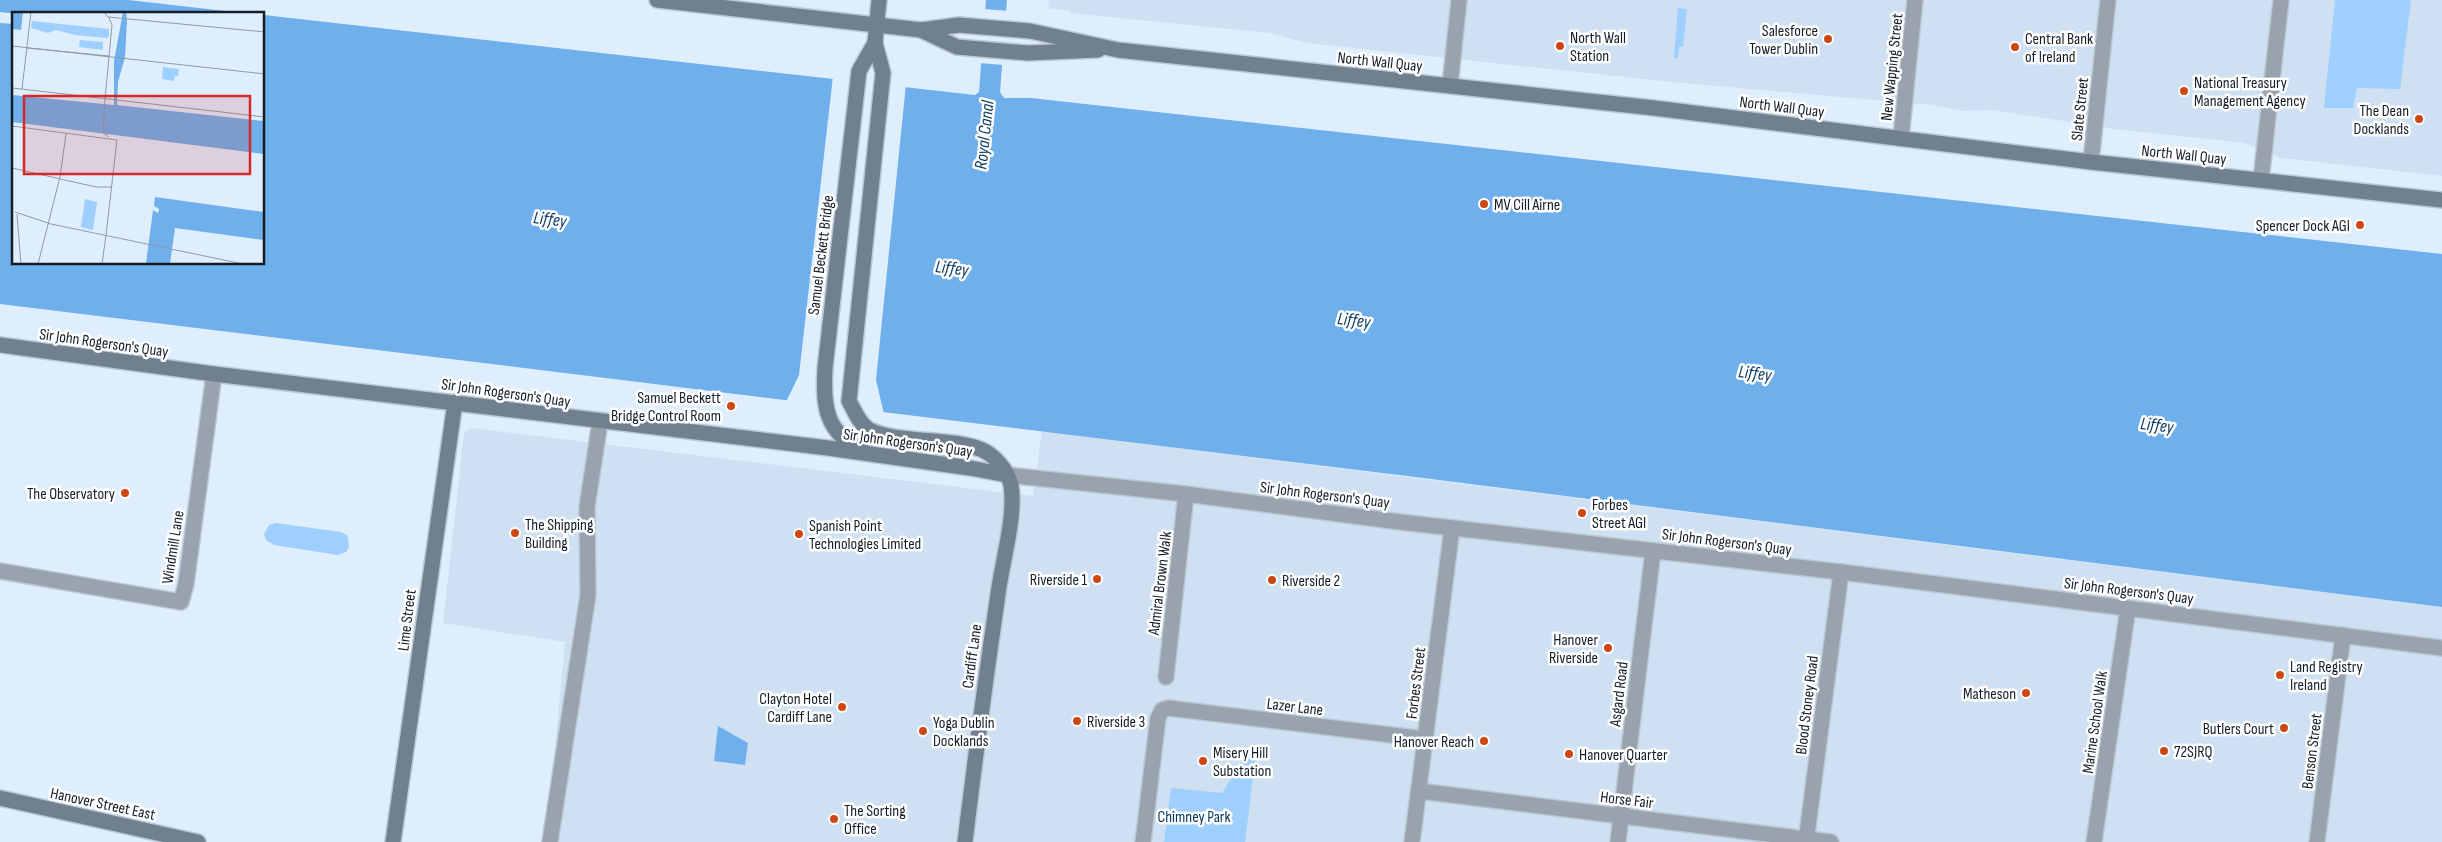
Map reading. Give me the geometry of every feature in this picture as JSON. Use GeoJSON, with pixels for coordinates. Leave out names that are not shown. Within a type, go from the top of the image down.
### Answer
{"type":"FeatureCollection","features":[{"type":"Feature","properties":{"kind":"main road"},"geometry":{"type":"LineString","coordinates":[[658,0],[921,30]]}},
{"type":"Feature","properties":{"kind":"main road","name":"Samuel Beckett Bridge"},"geometry":{"type":"LineString","coordinates":[[854,411],[849,401],[848,392],[883,73],[875,43],[879,0]]}},
{"type":"Feature","properties":{"kind":"main road","name":"North Wall Quay"},"geometry":{"type":"LineString","coordinates":[[921,30],[959,24],[1030,31],[1118,50],[1901,137],[2091,162],[2442,200]]}},
{"type":"Feature","properties":{"kind":"main road","name":"North Wall Quay"},"geometry":{"type":"LineString","coordinates":[[921,30],[957,47],[1028,53],[1118,50]]}},
{"type":"Feature","properties":{"kind":"main road","name":"Samuel Beckett Bridge"},"geometry":{"type":"LineString","coordinates":[[871,455],[849,444],[830,422],[825,408],[825,368],[859,71],[875,43]]}},
{"type":"Feature","properties":{"kind":"main road","name":"Sir John Rogerson's Quay"},"geometry":{"type":"LineString","coordinates":[[0,345],[214,374],[455,402],[600,422],[871,455],[970,468],[1007,475]]}},
{"type":"Feature","properties":{"kind":"main road","name":"Lime Street"},"geometry":{"type":"LineString","coordinates":[[393,842],[455,402]]}},
{"type":"Feature","properties":{"kind":"main road","name":"Sir John Rogerson's Quay"},"geometry":{"type":"LineString","coordinates":[[854,411],[868,428],[886,434],[979,448],[994,459],[1007,475]]}},
{"type":"Feature","properties":{"kind":"main road","name":"Cardiff Lane"},"geometry":{"type":"LineString","coordinates":[[965,842],[987,662],[1010,519],[1011,485],[1007,475]]}},
{"type":"Feature","properties":{"kind":"main road","name":"Hanover Street East"},"geometry":{"type":"LineString","coordinates":[[0,798],[198,842]]}},
{"type":"Feature","properties":{"kind":"street"},"geometry":{"type":"LineString","coordinates":[[1450,86],[1459,0]]}},
{"type":"Feature","properties":{"kind":"street","name":"New Wapping Street"},"geometry":{"type":"LineString","coordinates":[[1901,137],[1915,0]]}},
{"type":"Feature","properties":{"kind":"street","name":"Slate Street"},"geometry":{"type":"LineString","coordinates":[[2091,162],[2108,0]]}},
{"type":"Feature","properties":{"kind":"street"},"geometry":{"type":"LineString","coordinates":[[2261,180],[2281,0]]}},
{"type":"Feature","properties":{"kind":"street","name":"Windmill Lane"},"geometry":{"type":"LineString","coordinates":[[0,571],[180,602],[186,584],[214,374]]}},
{"type":"Feature","properties":{"kind":"street"},"geometry":{"type":"LineString","coordinates":[[550,842],[588,595],[587,507],[600,422]]}},
{"type":"Feature","properties":{"kind":"street","name":"Sir John Rogerson's Quay"},"geometry":{"type":"LineString","coordinates":[[1007,475],[1186,494],[1452,528],[1841,572],[2442,648]]}},
{"type":"Feature","properties":{"kind":"street","name":"Admiral Brown Walk"},"geometry":{"type":"LineString","coordinates":[[1166,677],[1186,494]]}},
{"type":"Feature","properties":{"kind":"street","name":"Forbes Street"},"geometry":{"type":"LineString","coordinates":[[1412,842],[1452,528]]}},
{"type":"Feature","properties":{"kind":"street","name":"Asgard Road"},"geometry":{"type":"LineString","coordinates":[[1618,842],[1653,550]]}},
{"type":"Feature","properties":{"kind":"street","name":"Blood Stoney Road"},"geometry":{"type":"LineString","coordinates":[[1807,841],[1841,572]]}},
{"type":"Feature","properties":{"kind":"street","name":"Marine School Walk"},"geometry":{"type":"LineString","coordinates":[[2094,842],[2128,608]]}},
{"type":"Feature","properties":{"kind":"street","name":"Benson Street"},"geometry":{"type":"LineString","coordinates":[[2318,842],[2343,635]]}},
{"type":"Feature","properties":{"kind":"street","name":"Lazer Lane"},"geometry":{"type":"LineString","coordinates":[[1143,842],[1157,726],[1162,710],[1173,707],[1270,721],[1425,739]]}},
{"type":"Feature","properties":{"kind":"street","name":"Horse Fair"},"geometry":{"type":"LineString","coordinates":[[1419,792],[1621,815],[1807,841],[1831,842]]}},
{"type":"Feature","properties":{"kind":"shaded area"},"geometry":{"type":"Polygon","coordinates":[[[1049,0],[2442,0],[2442,176],[2281,158],[2245,143],[2114,129],[1993,110],[1964,111],[1932,105],[1672,82],[1307,43],[1270,33],[1070,13],[1070,11],[1048,8],[1049,0]]]}},
{"type":"Feature","properties":{"kind":"shaded area"},"geometry":{"type":"Polygon","coordinates":[[[471,428],[1033,496],[1042,431],[2442,607],[2442,842],[546,842],[565,642],[443,623],[464,433],[471,428]]]}},
{"type":"Feature","properties":{"kind":"green space"},"geometry":{"type":"Polygon","coordinates":[[[2335,0],[2411,0],[2400,89],[2357,88],[2353,108],[2324,108],[2335,0]]]}},
{"type":"Feature","properties":{"kind":"green space"},"geometry":{"type":"Polygon","coordinates":[[[1678,8],[1687,9],[1683,47],[1679,47],[1678,58],[1674,58],[1678,8]]]}},
{"type":"Feature","properties":{"kind":"green space"},"geometry":{"type":"Polygon","coordinates":[[[276,523],[341,532],[348,536],[349,547],[346,552],[338,555],[274,545],[266,540],[264,534],[269,525],[276,523]]]}},
{"type":"Feature","properties":{"kind":"green space","name":"Chimney Park"},"geometry":{"type":"Polygon","coordinates":[[[1253,744],[1257,744],[1245,842],[1164,842],[1171,788],[1222,793],[1253,744]]]}},
{"type":"Feature","properties":{"kind":"water"},"geometry":{"type":"Polygon","coordinates":[[[0,0],[128,0],[234,12],[12,12],[12,265],[265,265],[265,15],[975,95],[979,92],[986,0],[1007,0],[1000,92],[1004,98],[1031,98],[2442,254],[2442,607],[1407,476],[0,304],[0,0]]]}},
{"type":"Feature","properties":{"kind":"water"},"geometry":{"type":"Polygon","coordinates":[[[718,726],[748,743],[745,765],[714,761],[718,726]]]}},
{"type":"Feature","properties":{"kind":"pier"},"geometry":{"type":"Polygon","coordinates":[[[983,9],[1009,11],[1004,65],[979,63],[983,9]]]}},
{"type":"Feature","properties":{"kind":"pier"},"geometry":{"type":"Polygon","coordinates":[[[0,12],[12,13],[12,24],[0,23],[0,12]]]}},
{"type":"Feature","properties":{"kind":"pier"},"geometry":{"type":"Polygon","coordinates":[[[833,76],[906,84],[876,380],[884,414],[786,402],[799,375],[833,76]]]}},
{"type":"Feature","properties":{"kind":"place","name":"Salesforce Tower Dublin"},"geometry":{"type":"Point","coordinates":[1828,39]}},
{"type":"Feature","properties":{"kind":"place","name":"North Wall Station"},"geometry":{"type":"Point","coordinates":[1560,46]}},
{"type":"Feature","properties":{"kind":"place","name":"Central Bank of Ireland"},"geometry":{"type":"Point","coordinates":[2015,47]}},
{"type":"Feature","properties":{"kind":"place","name":"National Treasury Management Agency"},"geometry":{"type":"Point","coordinates":[2184,91]}},
{"type":"Feature","properties":{"kind":"place","name":"The Dean Docklands"},"geometry":{"type":"Point","coordinates":[2419,119]}},
{"type":"Feature","properties":{"kind":"place","name":"MV Cill Airne"},"geometry":{"type":"Point","coordinates":[1484,204]}},
{"type":"Feature","properties":{"kind":"place","name":"Spencer Dock AGI"},"geometry":{"type":"Point","coordinates":[2360,225]}},
{"type":"Feature","properties":{"kind":"place","name":"Samuel Beckett Bridge Control Room"},"geometry":{"type":"Point","coordinates":[731,406]}},
{"type":"Feature","properties":{"kind":"place","name":"The Observatory"},"geometry":{"type":"Point","coordinates":[125,493]}},
{"type":"Feature","properties":{"kind":"place","name":"Forbes Street AGI"},"geometry":{"type":"Point","coordinates":[1582,513]}},
{"type":"Feature","properties":{"kind":"place","name":"The Shipping Building"},"geometry":{"type":"Point","coordinates":[515,533]}},
{"type":"Feature","properties":{"kind":"place","name":"Spanish Point Technologies Limited"},"geometry":{"type":"Point","coordinates":[799,534]}},
{"type":"Feature","properties":{"kind":"place","name":"Riverside 1"},"geometry":{"type":"Point","coordinates":[1097,579]}},
{"type":"Feature","properties":{"kind":"place","name":"Riverside 2"},"geometry":{"type":"Point","coordinates":[1272,580]}},
{"type":"Feature","properties":{"kind":"place","name":"Hanover Riverside"},"geometry":{"type":"Point","coordinates":[1608,648]}},
{"type":"Feature","properties":{"kind":"place","name":"Land Registry Ireland"},"geometry":{"type":"Point","coordinates":[2280,675]}},
{"type":"Feature","properties":{"kind":"place","name":"Matheson"},"geometry":{"type":"Point","coordinates":[2026,693]}},
{"type":"Feature","properties":{"kind":"place","name":"Clayton Hotel Cardiff Lane"},"geometry":{"type":"Point","coordinates":[842,707]}},
{"type":"Feature","properties":{"kind":"place","name":"Riverside 3"},"geometry":{"type":"Point","coordinates":[1077,721]}},
{"type":"Feature","properties":{"kind":"place","name":"Butlers Court"},"geometry":{"type":"Point","coordinates":[2284,728]}},
{"type":"Feature","properties":{"kind":"place","name":"Yoga Dublin Docklands"},"geometry":{"type":"Point","coordinates":[923,731]}},
{"type":"Feature","properties":{"kind":"place","name":"Hanover Reach"},"geometry":{"type":"Point","coordinates":[1484,741]}},
{"type":"Feature","properties":{"kind":"place","name":"72SJRQ"},"geometry":{"type":"Point","coordinates":[2164,751]}},
{"type":"Feature","properties":{"kind":"place","name":"Hanover Quarter"},"geometry":{"type":"Point","coordinates":[1569,754]}},
{"type":"Feature","properties":{"kind":"place","name":"Misery Hill Substation"},"geometry":{"type":"Point","coordinates":[1203,761]}},
{"type":"Feature","properties":{"kind":"place","name":"The Sorting Office"},"geometry":{"type":"Point","coordinates":[834,819]}},
{"type":"Feature","properties":{"kind":"water label","name":"Royal Canal"},"geometry":{"type":"Point","coordinates":[984,135]}},
{"type":"Feature","properties":{"kind":"water label","name":"Liffey"},"geometry":{"type":"Point","coordinates":[550,219]}},
{"type":"Feature","properties":{"kind":"water label","name":"Liffey"},"geometry":{"type":"Point","coordinates":[952,268]}},
{"type":"Feature","properties":{"kind":"water label","name":"Liffey"},"geometry":{"type":"Point","coordinates":[1354,320]}},
{"type":"Feature","properties":{"kind":"water label","name":"Liffey"},"geometry":{"type":"Point","coordinates":[1755,373]}},
{"type":"Feature","properties":{"kind":"water label","name":"Liffey"},"geometry":{"type":"Point","coordinates":[2157,425]}}]}
